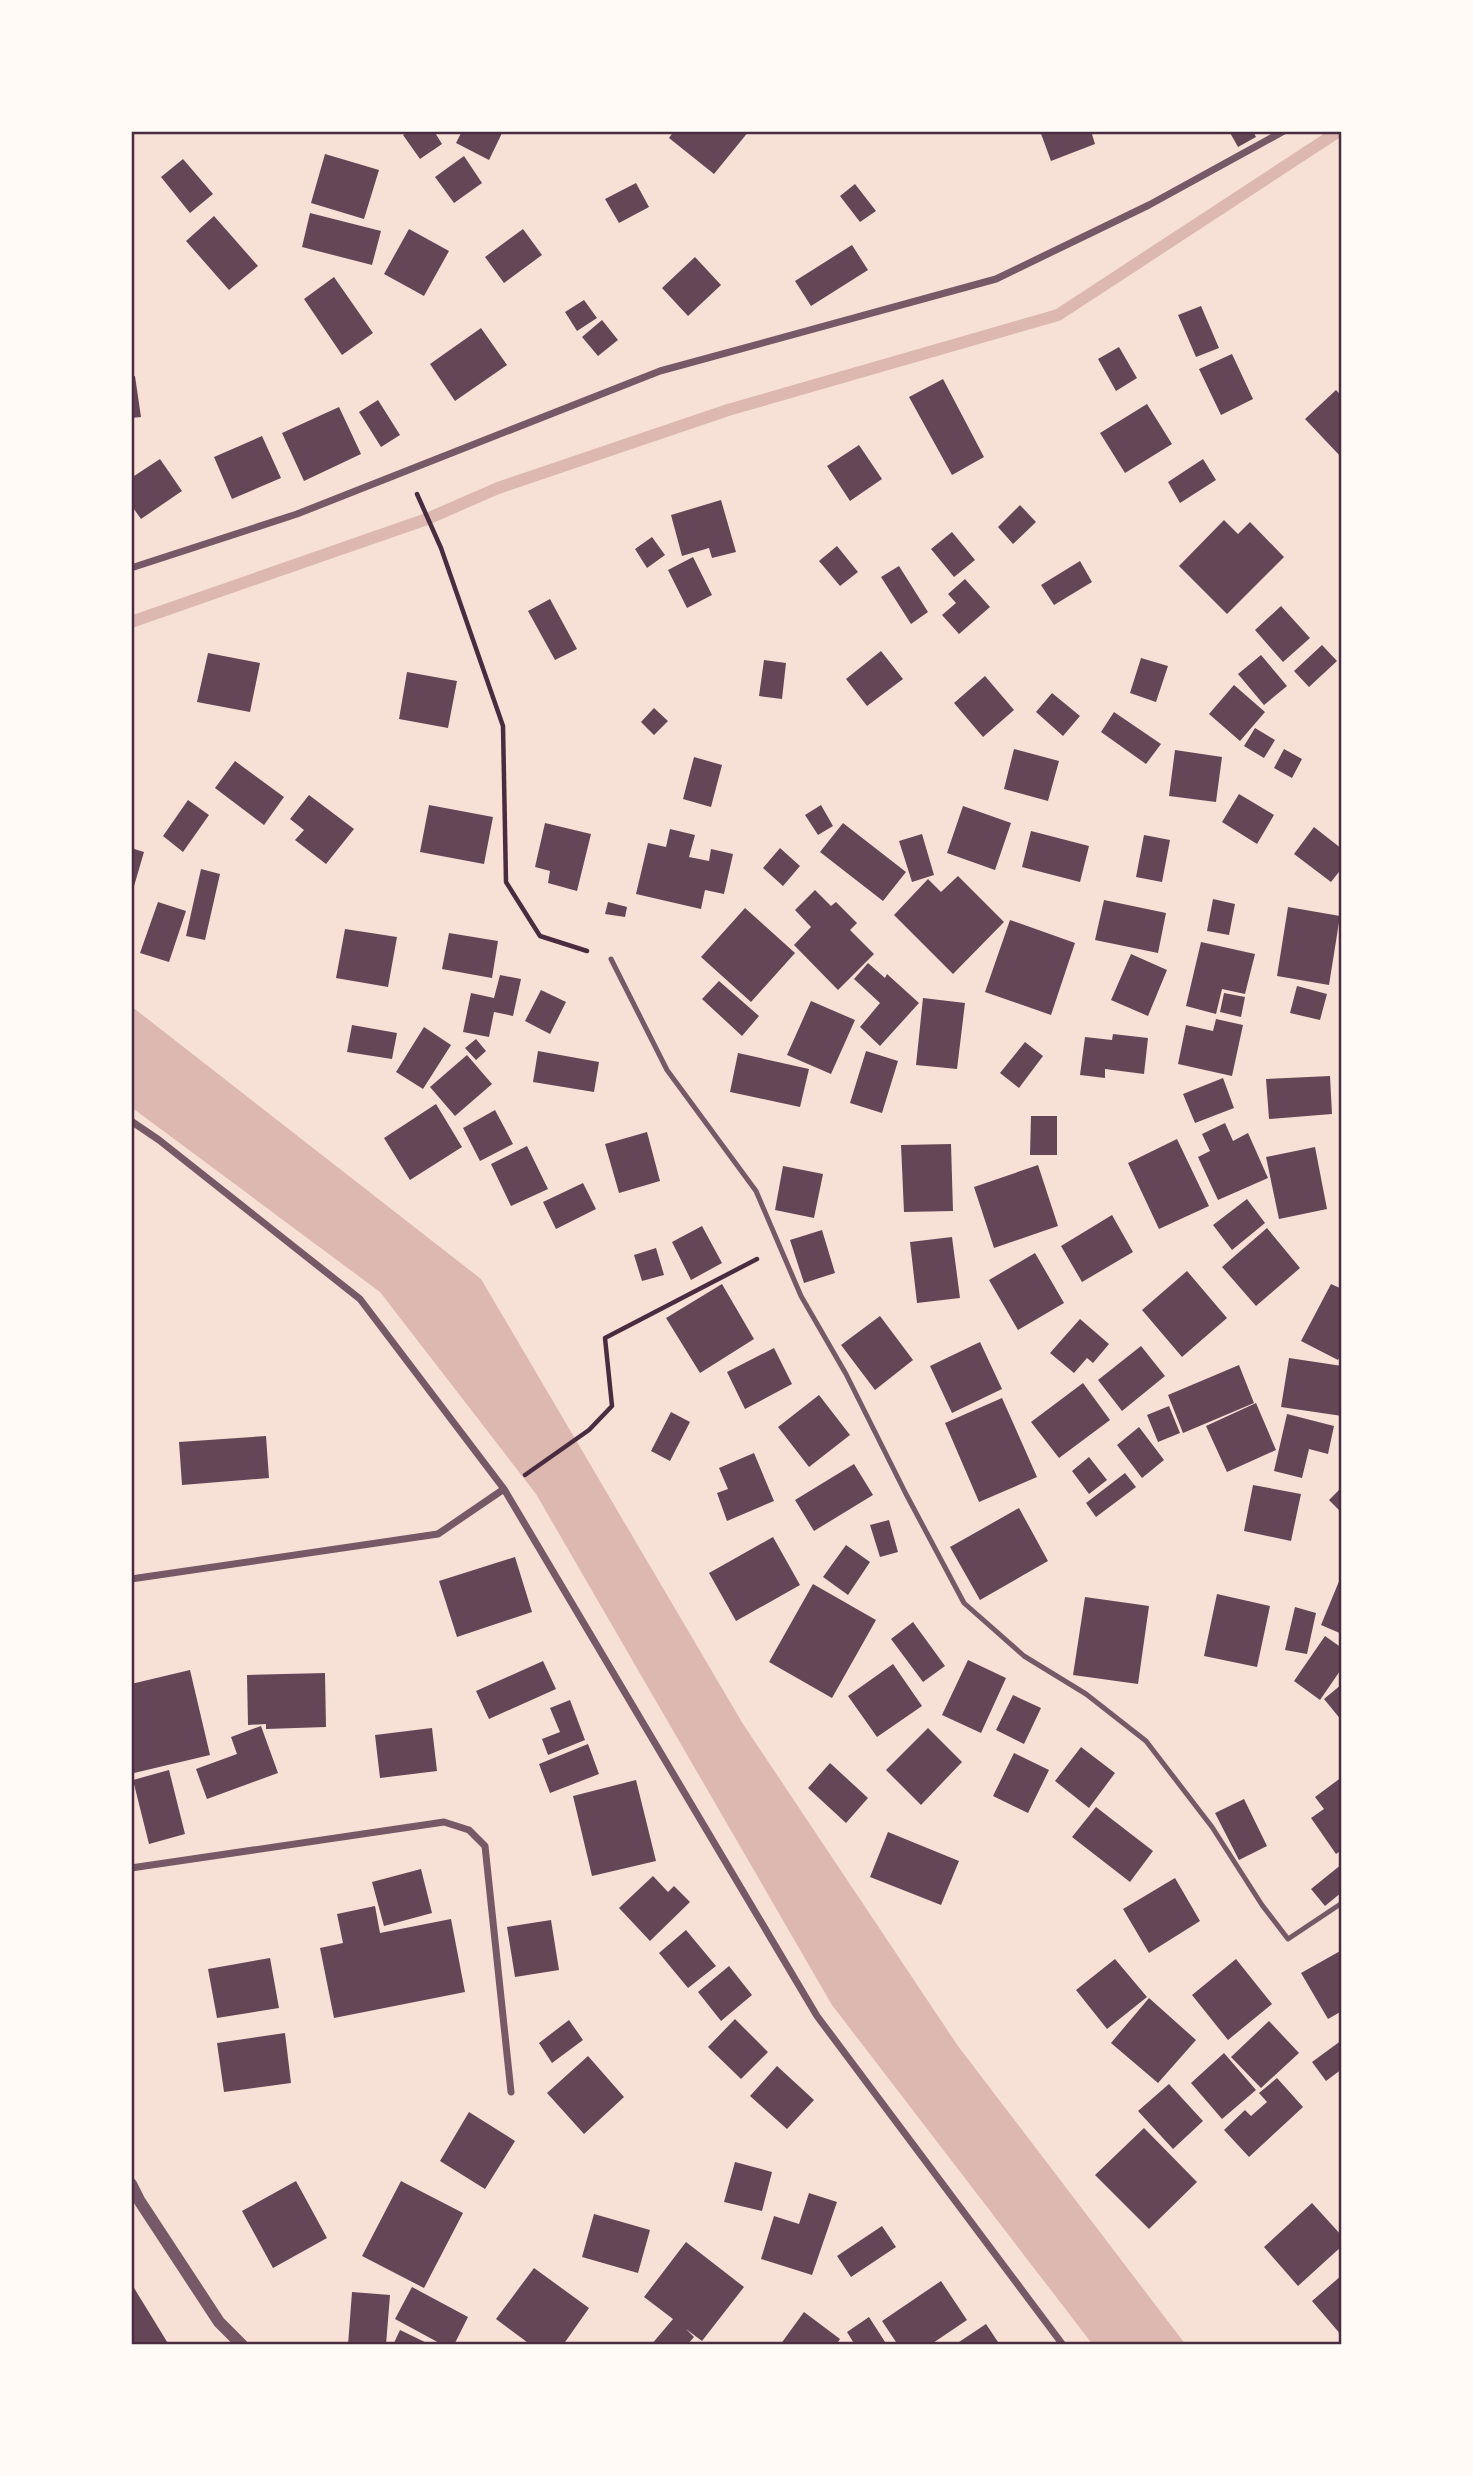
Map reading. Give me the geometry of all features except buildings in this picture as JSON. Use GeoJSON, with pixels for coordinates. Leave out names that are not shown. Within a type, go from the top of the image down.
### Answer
{"type":"FeatureCollection","features":[{"type":"Feature","properties":{"kind":"street"},"geometry":{"type":"LineString","coordinates":[[131,568],[297,514],[660,371],[996,279],[1149,205],[1284,131]]}},
{"type":"Feature","properties":{"kind":"street"},"geometry":{"type":"LineString","coordinates":[[131,1121],[360,1299],[504,1489],[817,2016],[1063,2345]]}},
{"type":"Feature","properties":{"kind":"street"},"geometry":{"type":"LineString","coordinates":[[131,1579],[438,1534],[504,1489]]}},
{"type":"Feature","properties":{"kind":"street"},"geometry":{"type":"LineString","coordinates":[[131,1868],[444,1822],[469,1830],[485,1846],[511,2092]]}},
{"type":"Feature","properties":{"kind":"street"},"geometry":{"type":"LineString","coordinates":[[131,2183],[139,2200],[219,2322],[242,2345]]}},
{"type":"Feature","properties":{"kind":"lane"},"geometry":{"type":"LineString","coordinates":[[611,959],[667,1070],[756,1191],[778,1248],[801,1296],[845,1374],[964,1603],[1024,1656],[1086,1694],[1146,1741],[1212,1827],[1288,1940],[1342,1903]]}},
{"type":"Feature","properties":{"kind":"path"},"geometry":{"type":"LineString","coordinates":[[427,519],[441,548],[503,726],[506,882],[540,936],[611,959]]}},
{"type":"Feature","properties":{"kind":"path"},"geometry":{"type":"LineString","coordinates":[[504,1489],[589,1430],[612,1406],[605,1338],[778,1248]]}},
{"type":"Feature","properties":{"kind":"shaded area"},"geometry":{"type":"Polygon","coordinates":[[[131,1006],[481,1279],[743,1724],[958,2046],[1186,2345],[1093,2345],[832,2005],[536,1494],[380,1292],[131,1107],[131,1006]]]}},
{"type":"Feature","properties":{"kind":"waterway"},"geometry":{"type":"LineString","coordinates":[[131,622],[427,519],[498,488],[728,410],[1058,315],[1339,131]]}}]}
